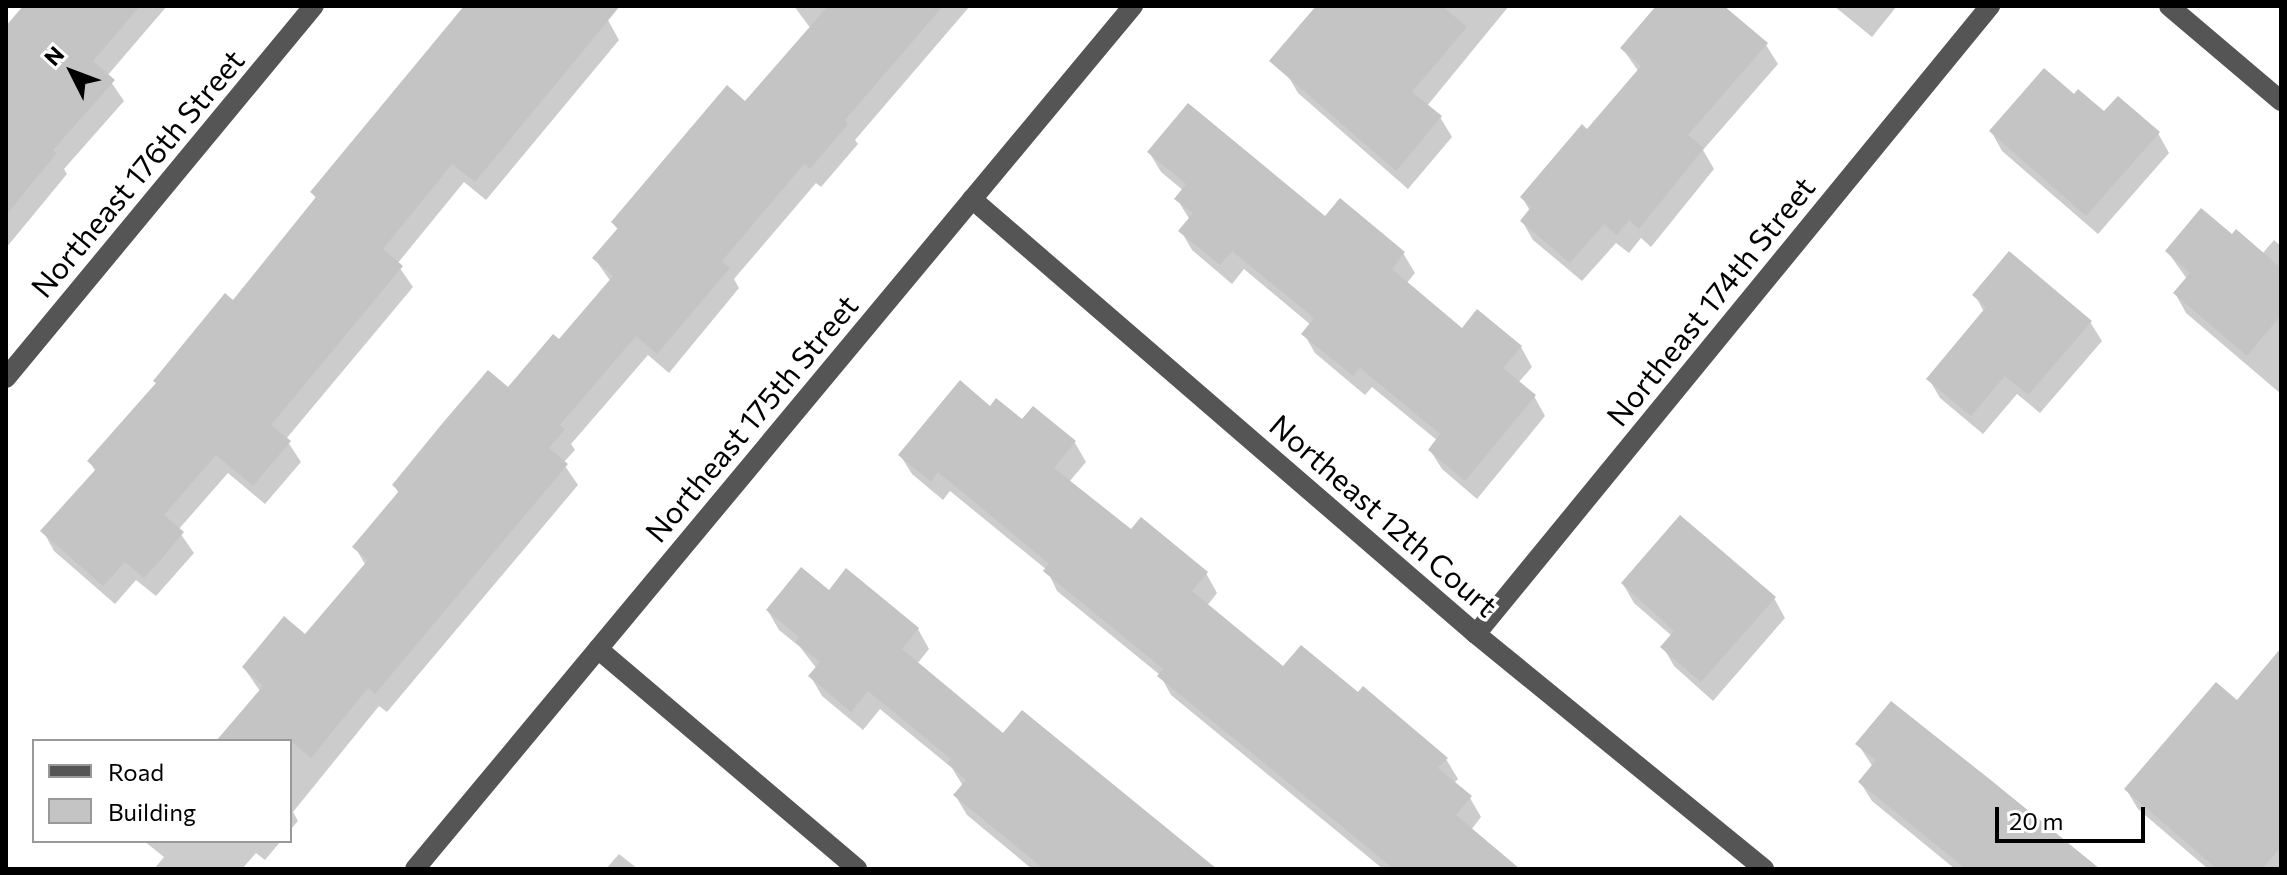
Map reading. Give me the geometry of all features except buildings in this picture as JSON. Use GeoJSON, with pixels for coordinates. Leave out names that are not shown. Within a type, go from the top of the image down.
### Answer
{"type":"FeatureCollection","features":[{"type":"Feature","properties":{"kind":"street","name":"Northeast 176th Street"},"geometry":{"type":"LineString","coordinates":[[6,378],[314,6]]}},
{"type":"Feature","properties":{"kind":"street","name":"Northeast 175th Street"},"geometry":{"type":"LineString","coordinates":[[415,869],[1133,6]]}},
{"type":"Feature","properties":{"kind":"street","name":"Northeast 174th Street"},"geometry":{"type":"LineString","coordinates":[[1476,634],[1990,6]]}},
{"type":"Feature","properties":{"kind":"street"},"geometry":{"type":"LineString","coordinates":[[2169,6],[2281,101]]}},
{"type":"Feature","properties":{"kind":"street","name":"Northeast 12th Court"},"geometry":{"type":"LineString","coordinates":[[972,199],[1476,634],[1764,869]]}},
{"type":"Feature","properties":{"kind":"street"},"geometry":{"type":"LineString","coordinates":[[598,649],[857,869]]}}]}
